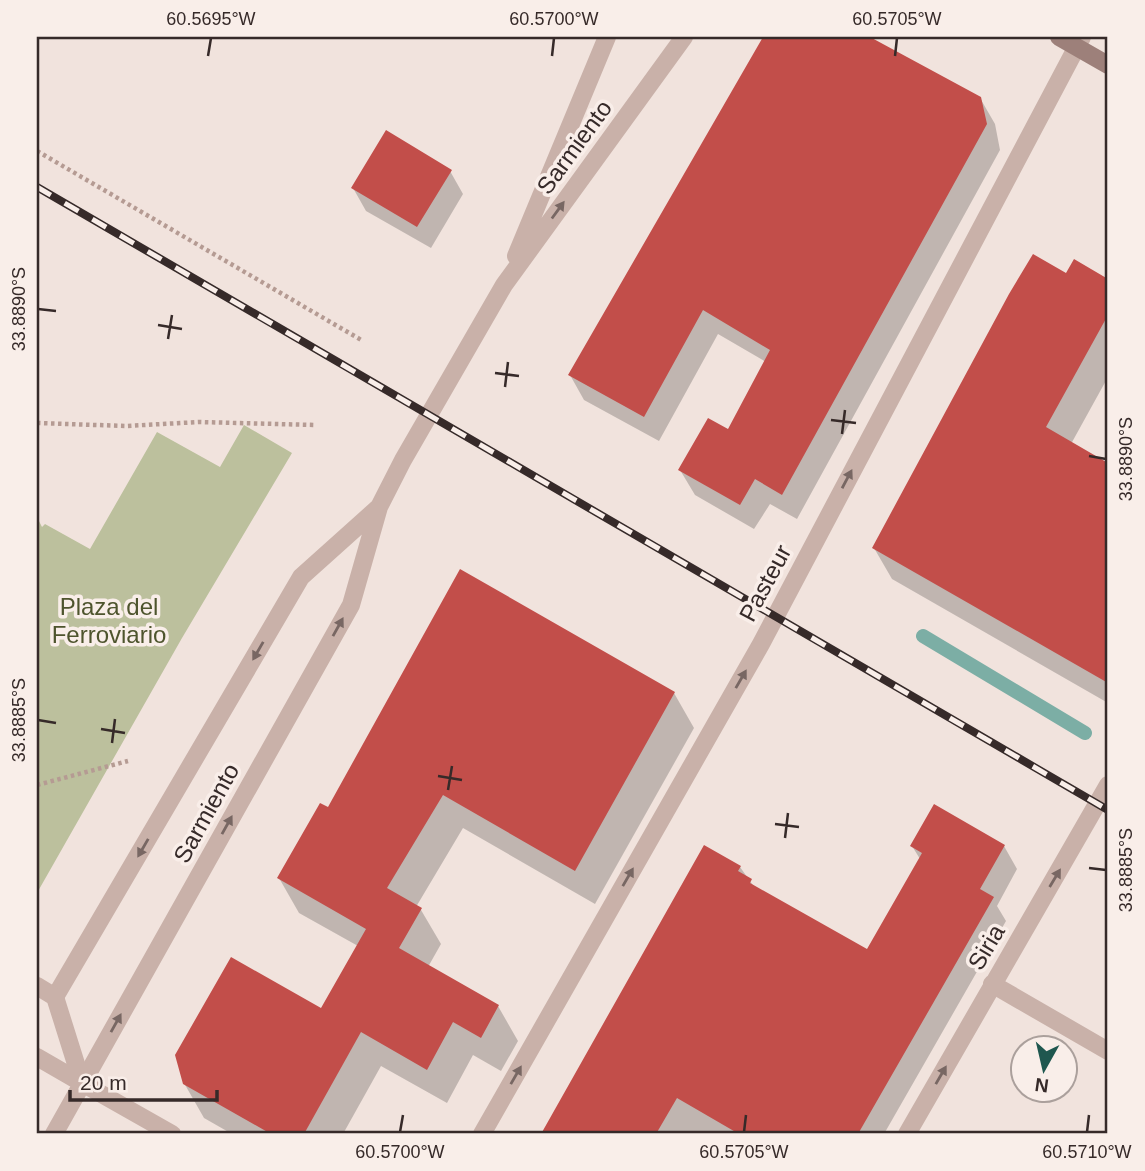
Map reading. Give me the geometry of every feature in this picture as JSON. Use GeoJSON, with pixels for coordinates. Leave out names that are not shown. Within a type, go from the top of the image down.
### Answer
{"type":"FeatureCollection","features":[{"type":"Feature","properties":{"kind":"main road"},"geometry":{"type":"LineString","coordinates":[[1059,37],[1079,41],[1108,65]]}},
{"type":"Feature","properties":{"kind":"street","name":"Sarmiento"},"geometry":{"type":"LineString","coordinates":[[503,285],[607,37]]}},
{"type":"Feature","properties":{"kind":"street","name":"Sarmiento"},"geometry":{"type":"LineString","coordinates":[[54,1134],[351,604],[379,507],[503,285],[684,37]]}},
{"type":"Feature","properties":{"kind":"street","name":"Pasteur"},"geometry":{"type":"LineString","coordinates":[[482,1134],[761,644],[1079,41]]}},
{"type":"Feature","properties":{"kind":"street","name":"Sarmiento"},"geometry":{"type":"LineString","coordinates":[[55,997],[301,577],[379,507]]}},
{"type":"Feature","properties":{"kind":"street","name":"Siria"},"geometry":{"type":"LineString","coordinates":[[907,1134],[1108,785]]}},
{"type":"Feature","properties":{"kind":"street"},"geometry":{"type":"LineString","coordinates":[[992,984],[1108,1051]]}},
{"type":"Feature","properties":{"kind":"street"},"geometry":{"type":"LineString","coordinates":[[37,986],[55,997],[82,1083]]}},
{"type":"Feature","properties":{"kind":"street"},"geometry":{"type":"LineString","coordinates":[[37,1057],[172,1134]]}},
{"type":"Feature","properties":{"kind":"path"},"geometry":{"type":"LineString","coordinates":[[37,152],[363,341]]}},
{"type":"Feature","properties":{"kind":"path"},"geometry":{"type":"LineString","coordinates":[[37,423],[126,426],[199,422],[315,425]]}},
{"type":"Feature","properties":{"kind":"path"},"geometry":{"type":"LineString","coordinates":[[37,785],[128,761]]}},
{"type":"Feature","properties":{"kind":"green space","name":"Plaza del Ferroviario"},"geometry":{"type":"Polygon","coordinates":[[[244,425],[292,453],[182,638],[37,893],[37,517],[42,527],[45,524],[90,549],[157,432],[220,467],[244,425]]]}},
{"type":"Feature","properties":{"kind":"building"},"geometry":{"type":"Polygon","coordinates":[[[763,37],[870,37],[981,97],[987,124],[782,495],[755,479],[740,505],[678,470],[708,418],[728,429],[770,350],[703,310],[644,417],[568,375],[763,37]]]}},
{"type":"Feature","properties":{"kind":"building"},"geometry":{"type":"Polygon","coordinates":[[[386,130],[452,170],[417,227],[351,188],[386,130]]]}},
{"type":"Feature","properties":{"kind":"building"},"geometry":{"type":"Polygon","coordinates":[[[1033,254],[1066,273],[1074,259],[1108,279],[1108,315],[1046,427],[1108,463],[1108,683],[872,548],[1033,254]]]}},
{"type":"Feature","properties":{"kind":"building"},"geometry":{"type":"Polygon","coordinates":[[[460,569],[675,692],[575,871],[443,795],[387,888],[422,908],[399,948],[499,1005],[481,1038],[453,1022],[427,1070],[361,1032],[304,1134],[271,1134],[183,1084],[175,1055],[231,957],[321,1008],[366,929],[277,878],[320,803],[328,807],[460,569]]]}},
{"type":"Feature","properties":{"kind":"building"},"geometry":{"type":"Polygon","coordinates":[[[934,804],[1005,845],[980,889],[994,897],[858,1134],[739,1134],[677,1098],[656,1134],[541,1134],[704,845],[741,866],[738,871],[752,879],[750,883],[867,949],[922,853],[910,846],[934,804]]]}},
{"type":"Feature","properties":{"kind":"waterway"},"geometry":{"type":"LineString","coordinates":[[923,636],[1085,733]]}},
{"type":"Feature","properties":{"kind":"railway"},"geometry":{"type":"LineString","coordinates":[[37,187],[1108,810]]}}]}
